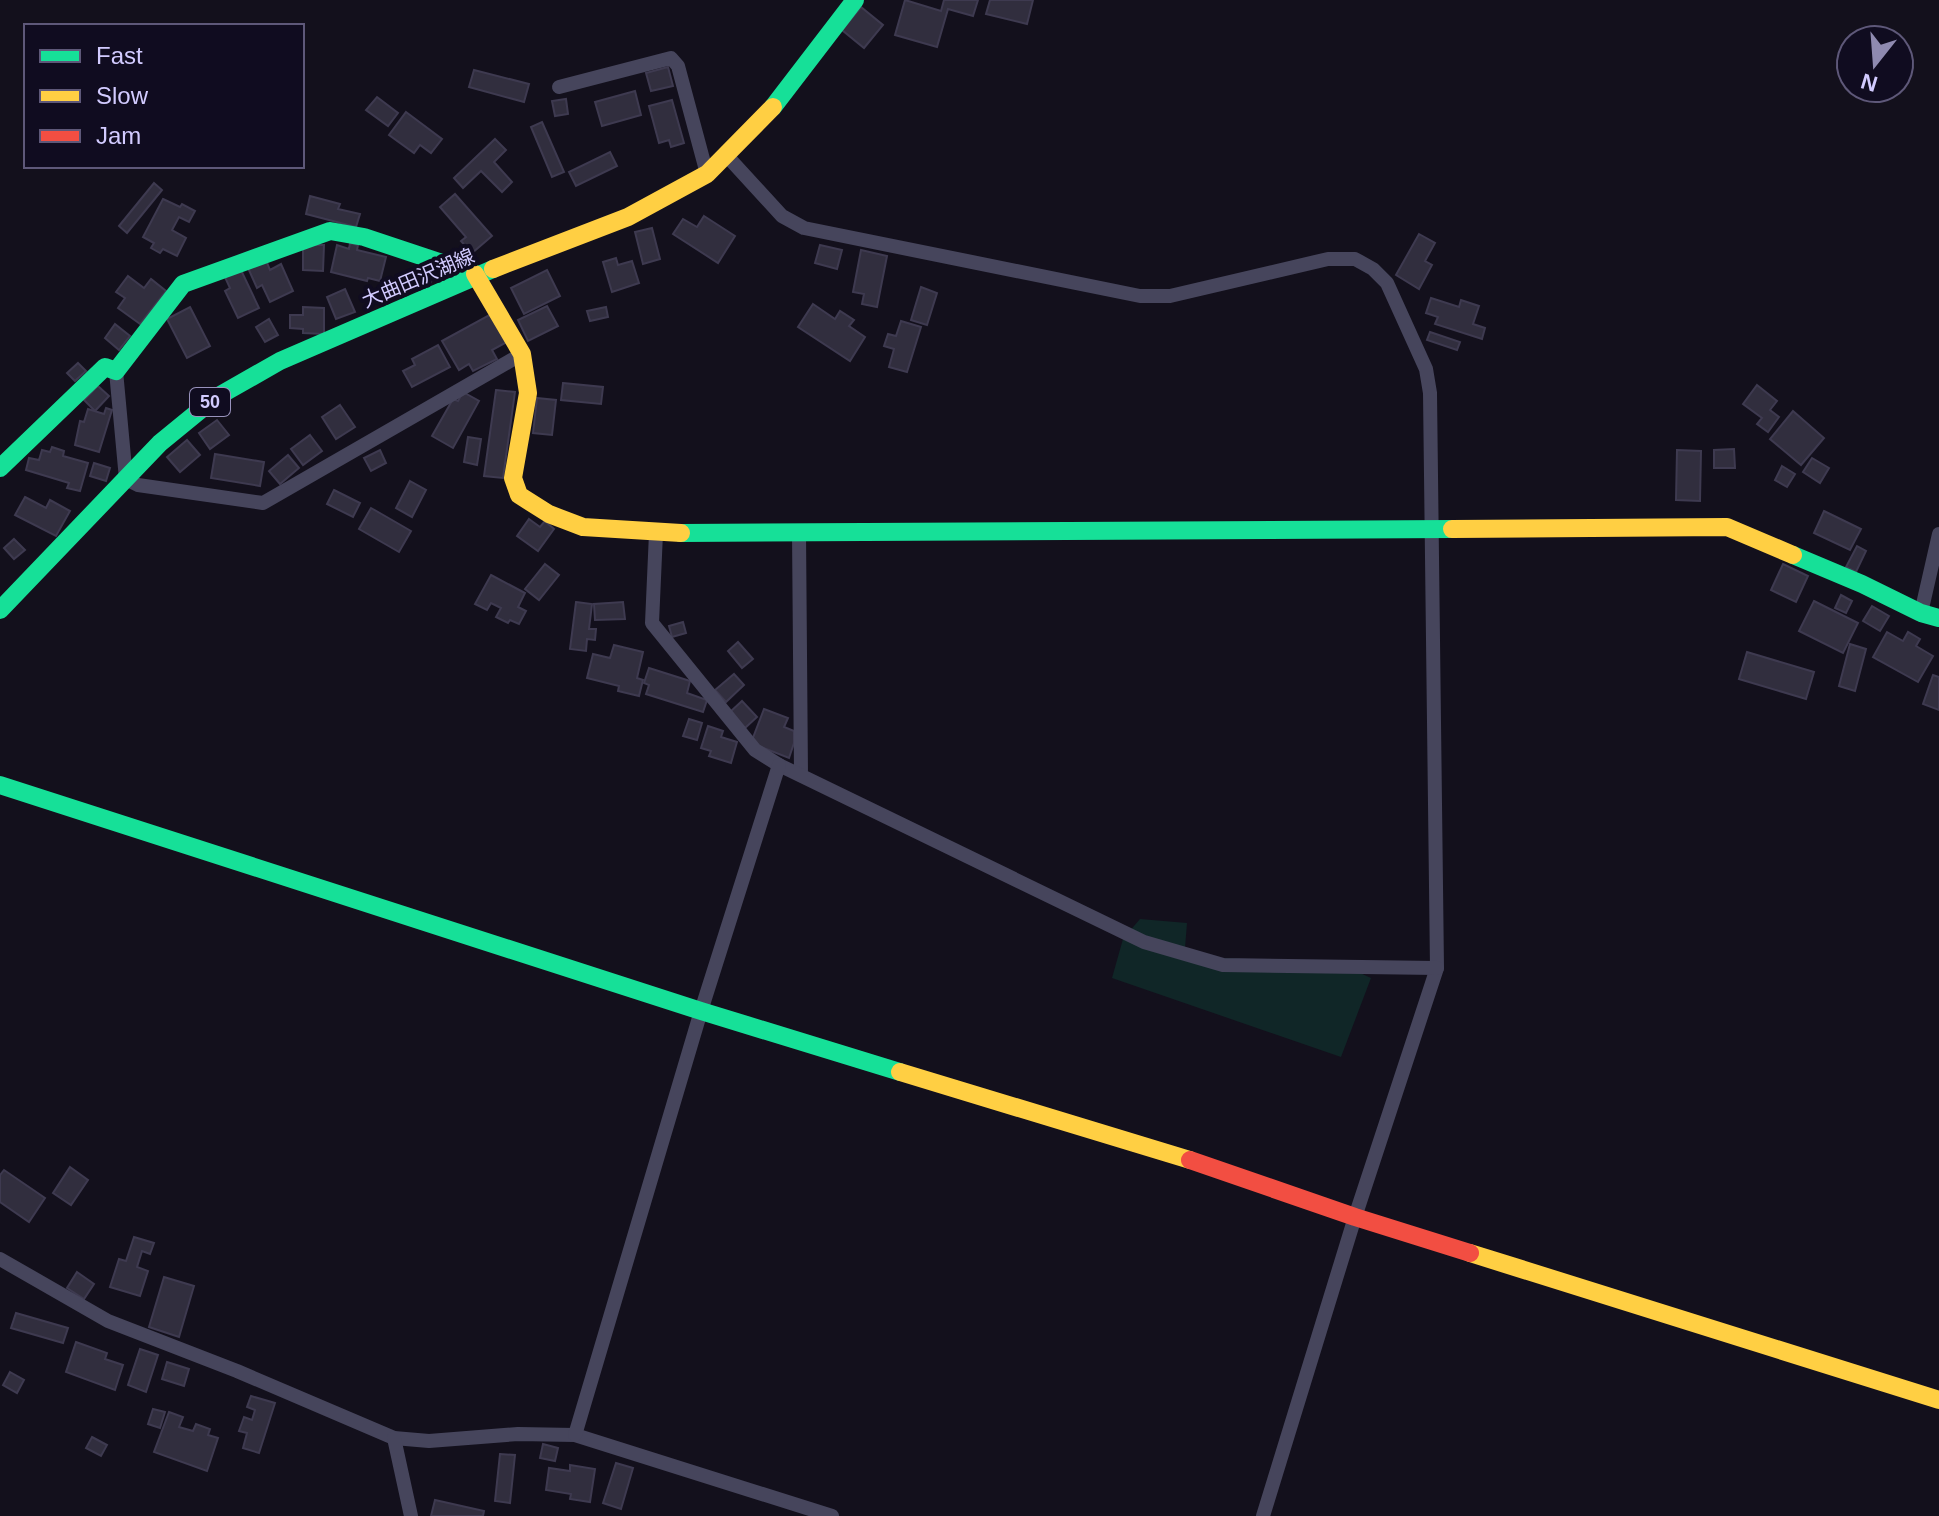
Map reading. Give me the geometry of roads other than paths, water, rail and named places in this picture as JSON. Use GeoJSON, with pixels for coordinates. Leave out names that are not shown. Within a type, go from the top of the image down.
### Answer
{"type":"FeatureCollection","features":[{"type":"Feature","properties":{"kind":"street","name":"大曲田沢湖線"},"geometry":{"type":"LineString","coordinates":[[0,610],[160,443],[215,398],[280,361],[477,275],[628,217],[707,174],[784,95],[855,0]]}},
{"type":"Feature","properties":{"kind":"street"},"geometry":{"type":"LineString","coordinates":[[559,87],[671,58],[678,66],[707,174]]}},
{"type":"Feature","properties":{"kind":"street"},"geometry":{"type":"LineString","coordinates":[[727,156],[782,216],[804,228],[1140,296],[1170,296],[1328,259],[1355,259],[1373,269],[1387,283],[1426,369],[1430,393],[1433,528],[1437,968],[1355,1217],[1263,1516]]}},
{"type":"Feature","properties":{"kind":"street"},"geometry":{"type":"LineString","coordinates":[[522,354],[263,503],[138,485],[126,479],[116,371],[183,284],[330,231],[364,237],[477,275],[522,354],[528,393],[513,478],[519,495],[549,514],[583,527],[656,533],[1727,527],[1930,615],[1939,534]]}},
{"type":"Feature","properties":{"kind":"street"},"geometry":{"type":"LineString","coordinates":[[0,468],[105,367],[116,371]]}},
{"type":"Feature","properties":{"kind":"street"},"geometry":{"type":"LineString","coordinates":[[799,532],[801,775]]}},
{"type":"Feature","properties":{"kind":"street"},"geometry":{"type":"LineString","coordinates":[[656,533],[652,623],[755,750],[779,765],[1144,942],[1223,965],[1437,968]]}},
{"type":"Feature","properties":{"kind":"street"},"geometry":{"type":"LineString","coordinates":[[575,1435],[701,1011],[779,765]]}},
{"type":"Feature","properties":{"kind":"street"},"geometry":{"type":"LineString","coordinates":[[0,785],[701,1011],[1220,1169],[1355,1217],[1939,1400]]}},
{"type":"Feature","properties":{"kind":"street"},"geometry":{"type":"LineString","coordinates":[[0,1259],[108,1321],[237,1371],[394,1438],[429,1441],[518,1434],[575,1435],[832,1516]]}},
{"type":"Feature","properties":{"kind":"street"},"geometry":{"type":"LineString","coordinates":[[394,1438],[411,1516]]}}]}
